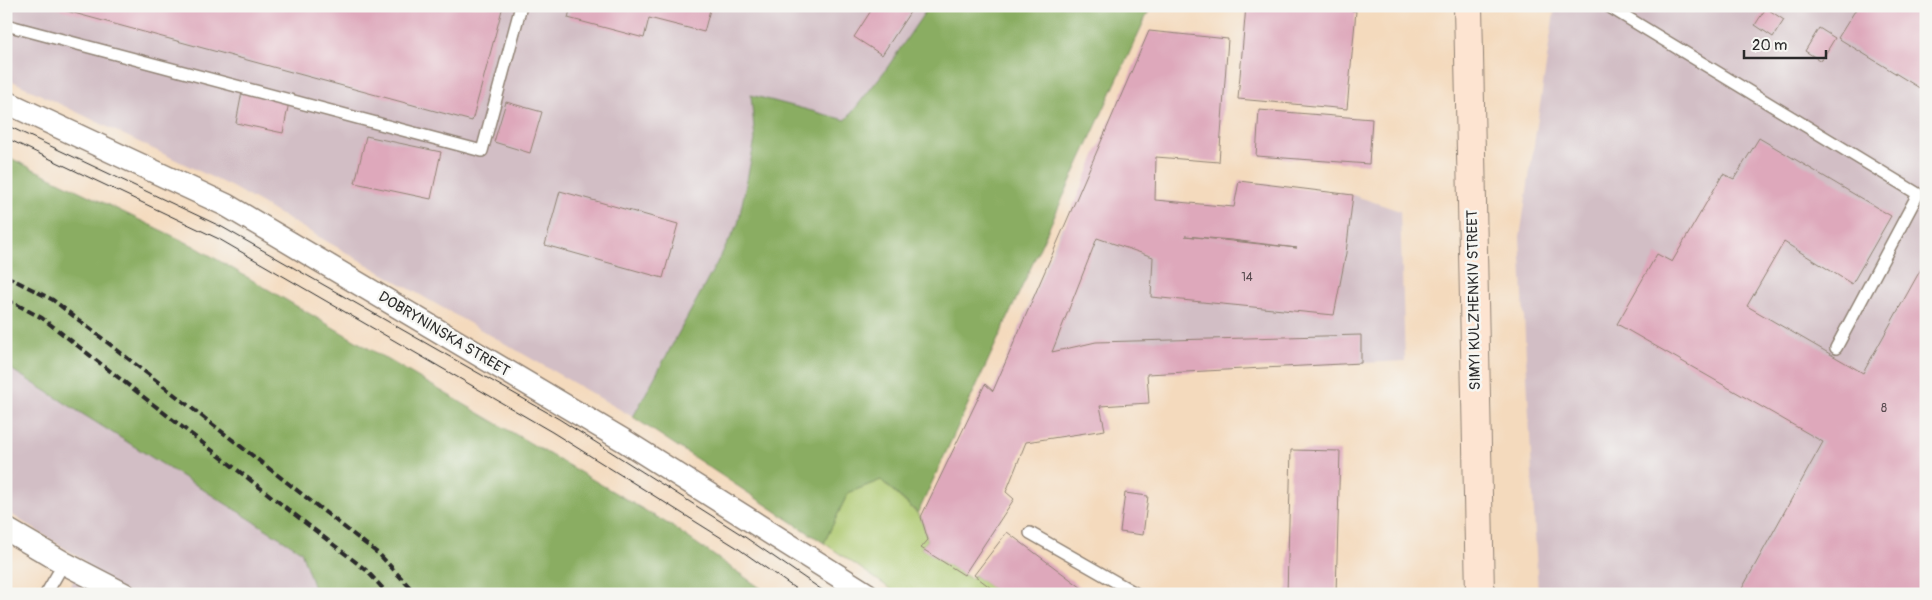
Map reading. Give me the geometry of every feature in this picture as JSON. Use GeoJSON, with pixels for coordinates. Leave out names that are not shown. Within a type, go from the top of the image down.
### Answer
{"type":"FeatureCollection","features":[{"type":"Feature","properties":{"kind":"main road","name":"SIMYI KULZHENKIV STREET"},"geometry":{"type":"LineString","coordinates":[[1468,6],[1480,594]]}},
{"type":"Feature","properties":{"kind":"street","name":"DOBRYNINSKA STREET"},"geometry":{"type":"LineString","coordinates":[[6,102],[226,205],[623,440],[867,594]]}},
{"type":"Feature","properties":{"kind":"street"},"geometry":{"type":"LineString","coordinates":[[6,529],[64,563],[124,594]]}},
{"type":"Feature","properties":{"kind":"lane"},"geometry":{"type":"LineString","coordinates":[[6,25],[482,150],[522,6]]}},
{"type":"Feature","properties":{"kind":"lane"},"geometry":{"type":"LineString","coordinates":[[1608,6],[1918,194],[1836,348]]}},
{"type":"Feature","properties":{"kind":"lane"},"geometry":{"type":"LineString","coordinates":[[1030,533],[1137,594]]}},
{"type":"Feature","properties":{"kind":"lane"},"geometry":{"type":"LineString","coordinates":[[46,594],[64,563]]}},
{"type":"Feature","properties":{"kind":"shaded area"},"geometry":{"type":"Polygon","coordinates":[[[6,6],[929,6],[887,68],[846,120],[751,95],[755,140],[738,224],[633,417],[232,187],[6,78],[6,6]]]}},
{"type":"Feature","properties":{"kind":"shaded area"},"geometry":{"type":"Polygon","coordinates":[[[1555,6],[1926,6],[1926,594],[1538,594],[1520,237],[1555,6]]]}},
{"type":"Feature","properties":{"kind":"shaded area"},"geometry":{"type":"Polygon","coordinates":[[[1239,181],[1353,195],[1400,211],[1405,361],[1098,376],[993,391],[1062,226],[1153,257],[1155,200],[1233,207],[1239,181]]]}},
{"type":"Feature","properties":{"kind":"shaded area"},"geometry":{"type":"Polygon","coordinates":[[[6,366],[301,551],[316,594],[65,594],[86,562],[6,511],[6,366]]]}},
{"type":"Feature","properties":{"kind":"green space"},"geometry":{"type":"Polygon","coordinates":[[[929,6],[1151,6],[918,513],[881,480],[848,493],[824,543],[633,417],[738,224],[755,140],[751,95],[846,120],[887,68],[929,6]]]}},
{"type":"Feature","properties":{"kind":"green space"},"geometry":{"type":"Polygon","coordinates":[[[6,156],[194,246],[670,525],[769,594],[316,594],[301,551],[6,366],[6,156]]]}},
{"type":"Feature","properties":{"kind":"green space"},"geometry":{"type":"Polygon","coordinates":[[[881,480],[921,517],[928,540],[921,548],[971,579],[974,575],[1000,594],[898,594],[824,543],[848,493],[881,480]]]}},
{"type":"Feature","properties":{"kind":"building"},"geometry":{"type":"Polygon","coordinates":[[[48,6],[503,6],[472,121],[48,6]]]}},
{"type":"Feature","properties":{"kind":"building"},"geometry":{"type":"Polygon","coordinates":[[[571,6],[711,6],[704,32],[649,18],[644,38],[568,18],[571,6]]]}},
{"type":"Feature","properties":{"kind":"building"},"geometry":{"type":"Polygon","coordinates":[[[874,6],[914,6],[882,55],[854,37],[874,6]]]}},
{"type":"Feature","properties":{"kind":"building"},"geometry":{"type":"Polygon","coordinates":[[[1246,6],[1303,6],[1356,11],[1347,109],[1238,99],[1246,6]]]}},
{"type":"Feature","properties":{"kind":"building"},"geometry":{"type":"Polygon","coordinates":[[[1858,6],[1926,8],[1926,92],[1838,38],[1858,6]]]}},
{"type":"Feature","properties":{"kind":"building"},"geometry":{"type":"Polygon","coordinates":[[[1766,8],[1784,20],[1773,37],[1755,25],[1766,8]]]}},
{"type":"Feature","properties":{"kind":"building"},"geometry":{"type":"Polygon","coordinates":[[[1819,28],[1835,38],[1821,61],[1805,51],[1819,28]]]}},
{"type":"Feature","properties":{"kind":"building"},"geometry":{"type":"Polygon","coordinates":[[[1149,31],[1228,39],[1219,162],[1156,157],[1155,200],[1234,207],[1239,181],[1353,195],[1346,253],[1334,315],[1151,297],[1153,257],[1097,238],[1052,352],[1096,342],[1361,335],[1361,363],[1147,374],[1149,403],[1100,406],[1105,430],[1026,442],[1006,492],[1014,499],[964,575],[921,548],[928,540],[921,517],[985,384],[993,391],[1149,31]],[[1185,236],[1297,248],[1232,240],[1185,236]]]}},
{"type":"Feature","properties":{"kind":"building"},"geometry":{"type":"Polygon","coordinates":[[[242,92],[289,102],[283,133],[236,123],[242,92]]]}},
{"type":"Feature","properties":{"kind":"building"},"geometry":{"type":"Polygon","coordinates":[[[506,102],[542,112],[530,153],[494,142],[506,102]]]}},
{"type":"Feature","properties":{"kind":"building"},"geometry":{"type":"Polygon","coordinates":[[[1259,110],[1372,119],[1369,164],[1256,156],[1259,110]]]}},
{"type":"Feature","properties":{"kind":"building"},"geometry":{"type":"Polygon","coordinates":[[[366,136],[441,152],[431,199],[355,183],[366,136]]]}},
{"type":"Feature","properties":{"kind":"building"},"geometry":{"type":"Polygon","coordinates":[[[1759,138],[1891,216],[1852,284],[1784,242],[1747,306],[1863,373],[1926,260],[1926,594],[1739,594],[1823,442],[1617,324],[1657,254],[1672,262],[1723,174],[1734,179],[1759,138]]]}},
{"type":"Feature","properties":{"kind":"building"},"geometry":{"type":"Polygon","coordinates":[[[560,191],[678,224],[663,278],[545,245],[560,191]]]}},
{"type":"Feature","properties":{"kind":"building"},"geometry":{"type":"Polygon","coordinates":[[[1291,450],[1340,451],[1336,594],[1287,594],[1291,450]]]}},
{"type":"Feature","properties":{"kind":"building"},"geometry":{"type":"Polygon","coordinates":[[[1125,493],[1148,496],[1143,535],[1120,532],[1125,493]]]}},
{"type":"Feature","properties":{"kind":"building"},"geometry":{"type":"Polygon","coordinates":[[[1007,532],[1090,594],[999,594],[974,575],[1007,532]]]}},
{"type":"Feature","properties":{"kind":"tram line"},"geometry":{"type":"LineString","coordinates":[[6,125],[222,227],[559,419],[739,533],[828,594]]}},
{"type":"Feature","properties":{"kind":"tram line"},"geometry":{"type":"LineString","coordinates":[[6,138],[219,239],[552,432],[736,547],[803,594]]}},
{"type":"Feature","properties":{"kind":"railway"},"geometry":{"type":"LineString","coordinates":[[6,276],[53,300],[380,555],[416,594]]}},
{"type":"Feature","properties":{"kind":"railway"},"geometry":{"type":"LineString","coordinates":[[6,299],[42,318],[366,570],[388,594]]}}]}
